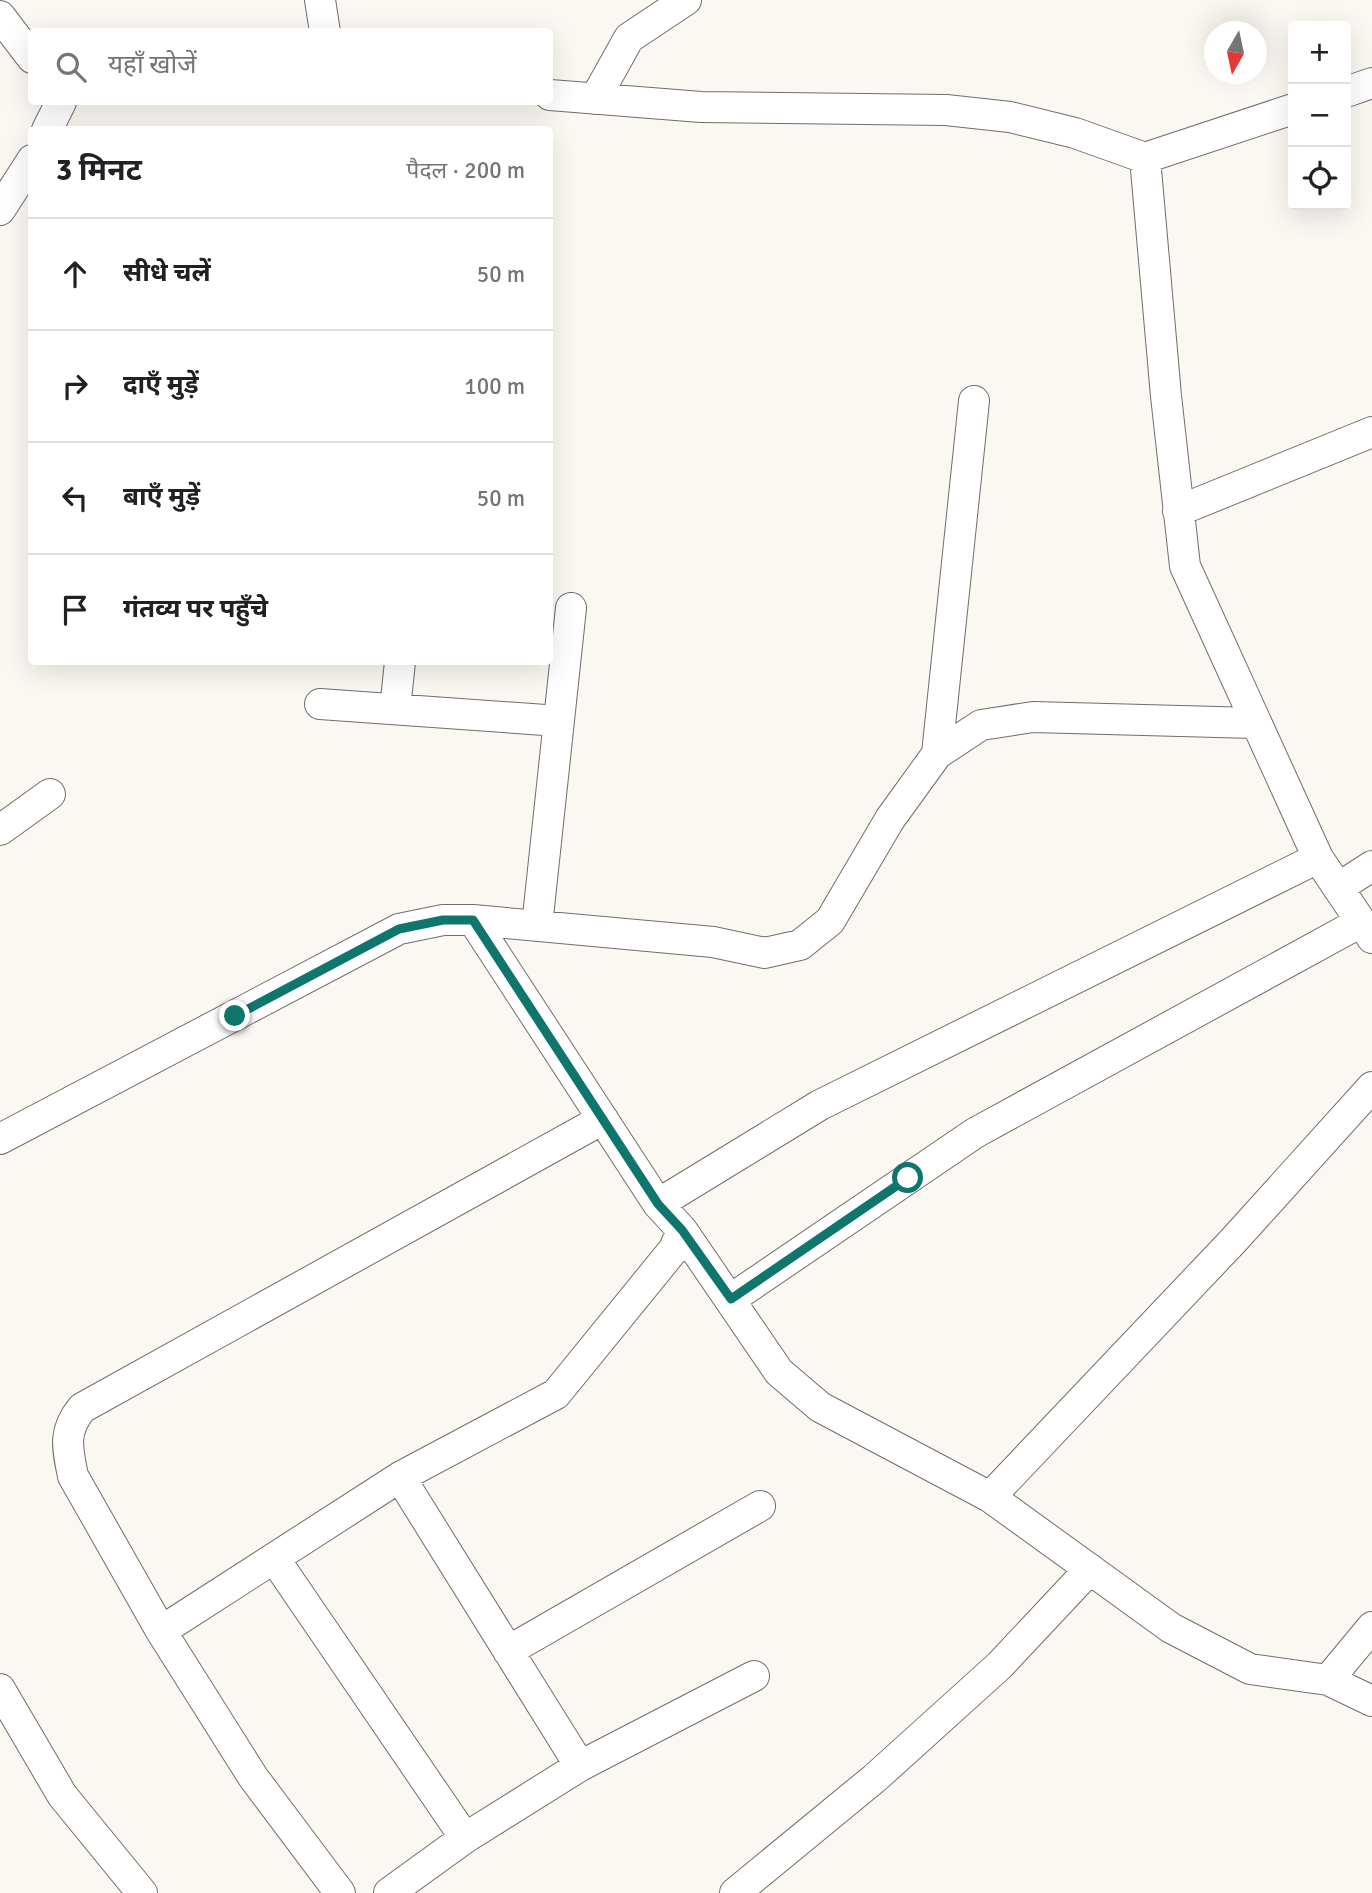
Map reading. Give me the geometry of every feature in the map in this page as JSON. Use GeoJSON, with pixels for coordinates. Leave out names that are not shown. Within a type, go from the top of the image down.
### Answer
{"type":"FeatureCollection","features":[{"type":"Feature","properties":{"kind":"street"},"geometry":{"type":"LineString","coordinates":[[320,0],[325,28]]}},
{"type":"Feature","properties":{"kind":"street"},"geometry":{"type":"LineString","coordinates":[[595,99],[629,38],[686,0]]}},
{"type":"Feature","properties":{"kind":"street"},"geometry":{"type":"LineString","coordinates":[[0,16],[28,53]]}},
{"type":"Feature","properties":{"kind":"street"},"geometry":{"type":"LineString","coordinates":[[1351,90],[1372,83]]}},
{"type":"Feature","properties":{"kind":"street"},"geometry":{"type":"LineString","coordinates":[[553,95],[701,107],[946,110],[1010,117],[1075,133],[1145,158],[1288,111]]}},
{"type":"Feature","properties":{"kind":"street"},"geometry":{"type":"LineString","coordinates":[[49,126],[60,105]]}},
{"type":"Feature","properties":{"kind":"street"},"geometry":{"type":"LineString","coordinates":[[731,1299],[975,1133],[1366,930],[1318,858],[1254,723],[1185,566],[1145,158]]}},
{"type":"Feature","properties":{"kind":"street"},"geometry":{"type":"LineString","coordinates":[[0,210],[28,166]]}},
{"type":"Feature","properties":{"kind":"street"},"geometry":{"type":"LineString","coordinates":[[937,754],[974,401]]}},
{"type":"Feature","properties":{"kind":"street"},"geometry":{"type":"LineString","coordinates":[[1178,511],[1372,432]]}},
{"type":"Feature","properties":{"kind":"street"},"geometry":{"type":"LineString","coordinates":[[537,926],[571,608]]}},
{"type":"Feature","properties":{"kind":"street"},"geometry":{"type":"LineString","coordinates":[[395,709],[400,665]]}},
{"type":"Feature","properties":{"kind":"street"},"geometry":{"type":"LineString","coordinates":[[320,704],[559,721]]}},
{"type":"Feature","properties":{"kind":"street"},"geometry":{"type":"LineString","coordinates":[[0,1139],[399,929],[443,920],[473,920],[713,942],[765,953],[800,945],[830,921],[890,819],[937,754],[981,724],[1033,717],[1254,723]]}},
{"type":"Feature","properties":{"kind":"street"},"geometry":{"type":"LineString","coordinates":[[0,830],[50,794]]}},
{"type":"Feature","properties":{"kind":"street"},"geometry":{"type":"LineString","coordinates":[[658,1204],[820,1105],[1318,858]]}},
{"type":"Feature","properties":{"kind":"street"},"geometry":{"type":"LineString","coordinates":[[1338,888],[1372,866]]}},
{"type":"Feature","properties":{"kind":"street"},"geometry":{"type":"LineString","coordinates":[[473,920],[658,1204],[682,1230],[779,1372],[820,1407],[990,1497],[1171,1628],[1250,1668],[1328,1680],[1372,1701]]}},
{"type":"Feature","properties":{"kind":"street"},"geometry":{"type":"LineString","coordinates":[[990,1497],[1233,1241],[1372,1087]]}},
{"type":"Feature","properties":{"kind":"street"},"geometry":{"type":"LineString","coordinates":[[340,1893],[254,1777],[161,1631],[73,1476],[68,1451],[69,1424],[82,1408],[603,1119]]}},
{"type":"Feature","properties":{"kind":"street"},"geometry":{"type":"LineString","coordinates":[[161,1631],[400,1477],[556,1394],[674,1249],[682,1230]]}},
{"type":"Feature","properties":{"kind":"street"},"geometry":{"type":"LineString","coordinates":[[400,1477],[580,1766]]}},
{"type":"Feature","properties":{"kind":"street"},"geometry":{"type":"LineString","coordinates":[[508,1651],[760,1506]]}},
{"type":"Feature","properties":{"kind":"street"},"geometry":{"type":"LineString","coordinates":[[274,1558],[465,1838]]}},
{"type":"Feature","properties":{"kind":"street"},"geometry":{"type":"LineString","coordinates":[[735,1893],[874,1778],[1000,1665],[1090,1569]]}},
{"type":"Feature","properties":{"kind":"street"},"geometry":{"type":"LineString","coordinates":[[1328,1680],[1372,1627]]}},
{"type":"Feature","properties":{"kind":"street"},"geometry":{"type":"LineString","coordinates":[[389,1893],[465,1838],[580,1766],[754,1676]]}},
{"type":"Feature","properties":{"kind":"street"},"geometry":{"type":"LineString","coordinates":[[0,1689],[62,1795],[142,1893]]}},
{"type":"Feature","properties":{"kind":"route"},"geometry":{"type":"LineString","coordinates":[[235,1016],[399,929],[443,920],[473,920],[658,1204],[682,1230],[731,1299],[908,1178]]}}]}
